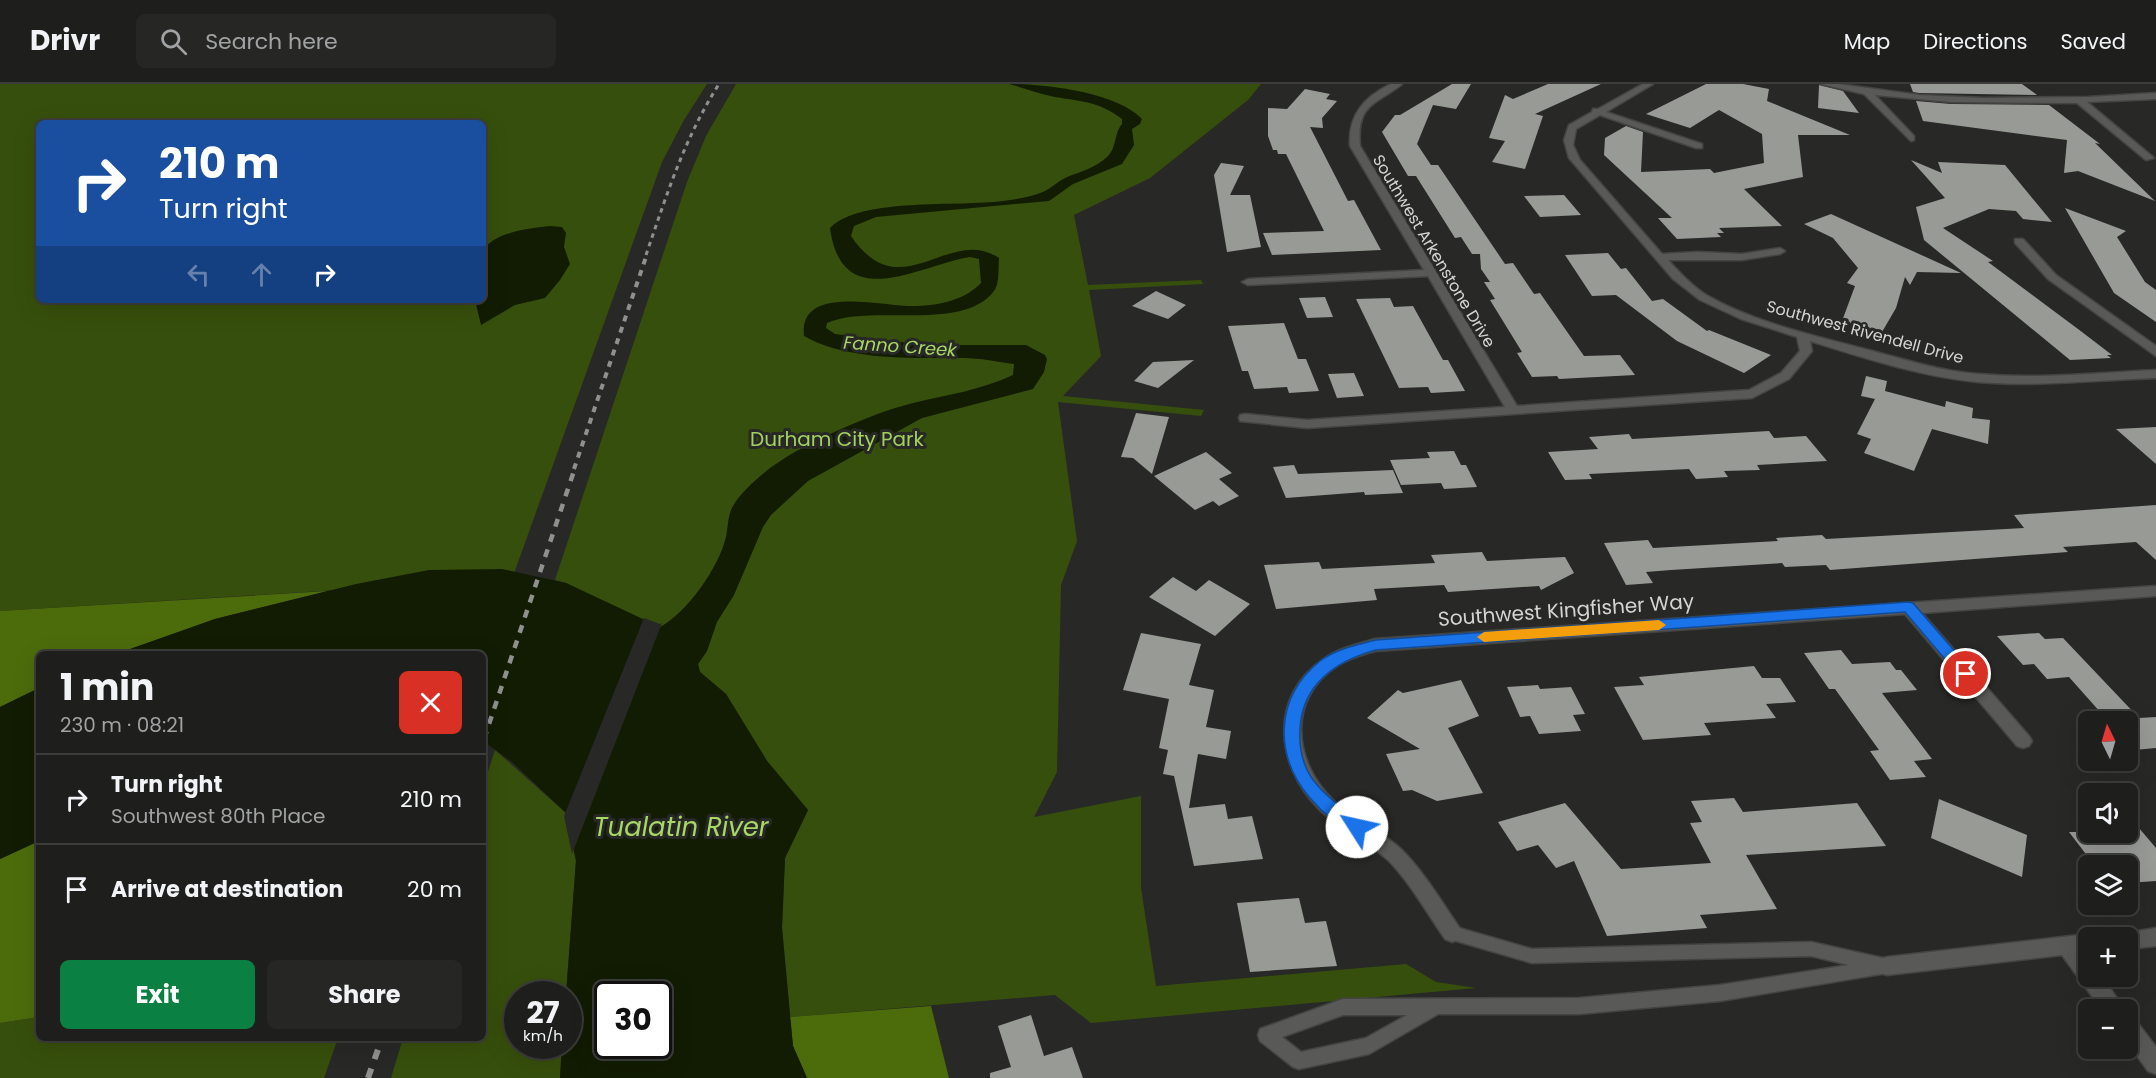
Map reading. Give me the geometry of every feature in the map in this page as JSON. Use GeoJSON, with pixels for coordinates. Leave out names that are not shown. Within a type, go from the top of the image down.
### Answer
{"type":"FeatureCollection","features":[{"type":"Feature","properties":{"kind":"street","name":"Southwest Arkenstone Drive"},"geometry":{"type":"LineString","coordinates":[[1398,84],[1365,104],[1355,120],[1354,140],[1362,161],[1514,411]]}},
{"type":"Feature","properties":{"kind":"street","name":"Southwest Rivendell Drive"},"geometry":{"type":"LineString","coordinates":[[1649,84],[1596,111],[1572,127],[1568,140],[1571,155],[1677,277],[1704,298],[1745,317],[1803,336],[1926,369],[1976,378],[2013,380],[2156,374]]}},
{"type":"Feature","properties":{"kind":"street"},"geometry":{"type":"LineString","coordinates":[[1825,84],[1868,93],[2079,100],[2156,96]]}},
{"type":"Feature","properties":{"kind":"street"},"geometry":{"type":"LineString","coordinates":[[1868,93],[1911,138]]}},
{"type":"Feature","properties":{"kind":"street"},"geometry":{"type":"LineString","coordinates":[[2079,100],[2149,159]]}},
{"type":"Feature","properties":{"kind":"street"},"geometry":{"type":"LineString","coordinates":[[1596,111],[1699,146]]}},
{"type":"Feature","properties":{"kind":"street"},"geometry":{"type":"LineString","coordinates":[[2019,241],[2052,277],[2156,352]]}},
{"type":"Feature","properties":{"kind":"street"},"geometry":{"type":"LineString","coordinates":[[1659,257],[1742,257],[1780,251]]}},
{"type":"Feature","properties":{"kind":"street"},"geometry":{"type":"LineString","coordinates":[[1248,282],[1431,273]]}},
{"type":"Feature","properties":{"kind":"street"},"geometry":{"type":"LineString","coordinates":[[1245,418],[1307,424],[1752,394],[1785,376],[1806,351],[1803,336]]}},
{"type":"Feature","properties":{"kind":"street","name":"Southwest Kingfisher Way"},"geometry":{"type":"LineString","coordinates":[[1452,933],[1408,870],[1388,849],[1326,805],[1304,780],[1291,747],[1293,712],[1304,688],[1326,665],[1349,652],[1376,645],[2156,591]]}},
{"type":"Feature","properties":{"kind":"street"},"geometry":{"type":"LineString","coordinates":[[1908,607],[2023,741]]}},
{"type":"Feature","properties":{"kind":"street"},"geometry":{"type":"LineString","coordinates":[[2138,939],[2156,937]]}},
{"type":"Feature","properties":{"kind":"street"},"geometry":{"type":"LineString","coordinates":[[1887,966],[2078,944]]}},
{"type":"Feature","properties":{"kind":"street"},"geometry":{"type":"LineString","coordinates":[[2066,945],[2078,961]]}},
{"type":"Feature","properties":{"kind":"street"},"geometry":{"type":"LineString","coordinates":[[2138,1040],[2156,1064]]}},
{"type":"Feature","properties":{"kind":"lane"},"geometry":{"type":"LineString","coordinates":[[1452,933],[1532,956],[1811,949],[1887,966]]}},
{"type":"Feature","properties":{"kind":"lane"},"geometry":{"type":"LineString","coordinates":[[1434,1008],[1369,1046],[1299,1061],[1266,1035],[1343,1007],[1590,1005],[1720,993],[1887,966]]}},
{"type":"Feature","properties":{"kind":"green space"},"geometry":{"type":"Polygon","coordinates":[[[0,84],[707,84],[684,120],[662,162],[512,579],[0,611],[0,84]]]}},
{"type":"Feature","properties":{"kind":"green space","name":"Durham City Park"},"geometry":{"type":"Polygon","coordinates":[[[736,84],[1261,84],[1248,100],[1150,178],[1074,215],[1088,285],[1201,280],[1203,284],[1089,290],[1101,356],[1063,396],[1204,410],[1201,416],[1058,402],[1077,541],[1061,585],[1057,772],[1034,817],[1141,796],[1141,888],[1156,986],[1406,964],[1436,982],[1476,988],[1091,1023],[1055,995],[790,1017],[782,928],[785,858],[808,810],[767,761],[726,694],[700,672],[698,664],[707,651],[566,583],[555,580],[687,182],[706,136],[736,84]]]}},
{"type":"Feature","properties":{"kind":"green space"},"geometry":{"type":"Polygon","coordinates":[[[328,591],[215,619],[124,651],[36,651],[36,689],[0,707],[0,611],[328,591]]]}},
{"type":"Feature","properties":{"kind":"green space"},"geometry":{"type":"Polygon","coordinates":[[[495,750],[566,813],[576,861],[567,981],[504,981],[504,1059],[561,1059],[560,1078],[391,1078],[402,1041],[486,1041],[486,778],[495,750]]]}},
{"type":"Feature","properties":{"kind":"green space"},"geometry":{"type":"Polygon","coordinates":[[[36,842],[36,1017],[0,1023],[0,859],[36,842]]]}},
{"type":"Feature","properties":{"kind":"green space"},"geometry":{"type":"Polygon","coordinates":[[[931,1006],[949,1078],[807,1078],[793,1046],[790,1017],[931,1006]]]}},
{"type":"Feature","properties":{"kind":"green space"},"geometry":{"type":"Polygon","coordinates":[[[36,1017],[36,1041],[337,1041],[324,1078],[0,1078],[0,1023],[36,1017]]]}},
{"type":"Feature","properties":{"kind":"water","name":"Tualatin River"},"geometry":{"type":"Polygon","coordinates":[[[1009,84],[1079,91],[1115,102],[1130,110],[1142,119],[1140,124],[1132,129],[1134,145],[1122,164],[1073,184],[1049,201],[876,217],[854,226],[851,236],[870,257],[888,266],[907,267],[962,251],[980,250],[999,258],[997,284],[994,291],[979,304],[961,311],[939,314],[867,315],[827,323],[826,328],[835,334],[926,345],[1026,345],[1045,355],[1047,359],[1044,372],[1033,389],[922,418],[808,481],[771,515],[763,527],[734,595],[717,622],[707,651],[698,664],[700,672],[726,694],[767,761],[808,810],[785,858],[782,928],[793,1046],[807,1078],[560,1078],[561,1059],[582,1059],[582,981],[567,981],[576,861],[566,813],[512,762],[486,743],[486,651],[124,651],[215,619],[356,584],[429,570],[502,569],[566,583],[660,627],[691,600],[717,562],[726,537],[731,509],[736,502],[751,484],[778,463],[814,442],[877,414],[976,388],[1013,375],[1014,364],[969,358],[902,358],[860,354],[821,344],[804,336],[806,319],[815,309],[829,303],[866,302],[903,306],[934,304],[967,294],[981,283],[979,259],[970,257],[906,275],[866,278],[849,270],[837,255],[830,228],[844,218],[886,207],[984,203],[1028,197],[1093,167],[1110,153],[1122,119],[1098,105],[1049,96],[1009,84]]]}},
{"type":"Feature","properties":{"kind":"water"},"geometry":{"type":"Polygon","coordinates":[[[550,226],[562,227],[566,233],[564,247],[570,264],[545,298],[515,305],[481,325],[476,303],[486,303],[486,247],[495,239],[523,230],[550,226]]]}},
{"type":"Feature","properties":{"kind":"water"},"geometry":{"type":"Polygon","coordinates":[[[36,689],[36,842],[0,859],[0,707],[36,689]]]}},
{"type":"Feature","properties":{"kind":"pier"},"geometry":{"type":"Polygon","coordinates":[[[644,618],[662,623],[572,854],[564,816],[644,618]]]}},
{"type":"Feature","properties":{"kind":"building"},"geometry":{"type":"Polygon","coordinates":[[[1452,84],[1471,84],[1456,109],[1433,105],[1417,144],[1431,165],[1438,165],[1505,264],[1513,263],[1534,294],[1540,293],[1584,356],[1620,355],[1635,375],[1559,379],[1557,376],[1532,377],[1517,353],[1522,352],[1490,300],[1495,299],[1484,282],[1490,282],[1481,269],[1480,254],[1472,254],[1461,237],[1455,238],[1416,176],[1408,176],[1382,132],[1395,115],[1400,115],[1452,84]]]}},
{"type":"Feature","properties":{"kind":"building"},"geometry":{"type":"Polygon","coordinates":[[[1548,84],[1601,84],[1535,114],[1543,116],[1525,169],[1492,162],[1505,141],[1489,138],[1505,95],[1513,99],[1548,84]]]}},
{"type":"Feature","properties":{"kind":"building"},"geometry":{"type":"Polygon","coordinates":[[[1706,84],[1743,84],[1769,89],[1767,101],[1850,135],[1798,135],[1803,177],[1744,189],[1782,226],[1719,228],[1724,233],[1717,233],[1721,237],[1677,239],[1658,218],[1672,218],[1604,155],[1605,138],[1626,126],[1643,132],[1641,172],[1710,169],[1714,173],[1764,163],[1762,134],[1719,110],[1690,128],[1646,114],[1706,84]]]}},
{"type":"Feature","properties":{"kind":"building"},"geometry":{"type":"Polygon","coordinates":[[[1910,84],[2022,84],[2037,95],[1919,93],[1913,92],[1910,84]]]}},
{"type":"Feature","properties":{"kind":"building"},"geometry":{"type":"Polygon","coordinates":[[[1819,85],[1843,91],[1859,113],[1818,108],[1819,85]]]}},
{"type":"Feature","properties":{"kind":"building"},"geometry":{"type":"Polygon","coordinates":[[[1305,89],[1330,94],[1326,99],[1337,101],[1322,118],[1323,128],[1310,127],[1348,201],[1354,200],[1381,250],[1272,255],[1263,233],[1324,231],[1286,154],[1278,154],[1277,150],[1273,150],[1268,136],[1268,108],[1287,109],[1305,89]]]}},
{"type":"Feature","properties":{"kind":"building"},"geometry":{"type":"Polygon","coordinates":[[[1916,101],[1951,104],[2049,105],[2100,144],[2095,143],[2155,201],[2078,171],[2064,173],[2067,140],[1923,121],[1916,101]]]}},
{"type":"Feature","properties":{"kind":"building"},"geometry":{"type":"Polygon","coordinates":[[[1911,160],[1942,173],[1938,162],[2005,165],[2052,222],[2023,219],[2016,211],[1989,209],[1943,228],[1993,261],[1988,262],[2112,355],[2107,355],[2111,358],[2070,360],[1924,240],[1916,207],[1945,198],[1911,160]]]}},
{"type":"Feature","properties":{"kind":"building"},"geometry":{"type":"Polygon","coordinates":[[[1221,163],[1244,166],[1230,195],[1250,195],[1261,247],[1227,252],[1214,175],[1221,163]]]}},
{"type":"Feature","properties":{"kind":"building"},"geometry":{"type":"Polygon","coordinates":[[[1564,195],[1581,215],[1540,217],[1524,196],[1564,195]]]}},
{"type":"Feature","properties":{"kind":"building"},"geometry":{"type":"Polygon","coordinates":[[[2065,208],[2126,231],[2117,237],[2145,282],[2156,290],[2156,322],[2114,293],[2065,208]]]}},
{"type":"Feature","properties":{"kind":"building"},"geometry":{"type":"Polygon","coordinates":[[[1831,214],[1961,273],[1917,272],[1910,285],[1905,277],[1896,308],[1882,332],[1842,321],[1855,286],[1847,283],[1858,268],[1833,238],[1804,224],[1831,214]]]}},
{"type":"Feature","properties":{"kind":"building"},"geometry":{"type":"Polygon","coordinates":[[[1608,253],[1621,269],[1626,268],[1652,301],[1663,299],[1707,331],[1771,355],[1744,373],[1677,341],[1616,295],[1592,296],[1565,255],[1608,253]]]}},
{"type":"Feature","properties":{"kind":"building"},"geometry":{"type":"Polygon","coordinates":[[[1156,291],[1186,305],[1168,319],[1132,306],[1156,291]]]}},
{"type":"Feature","properties":{"kind":"building"},"geometry":{"type":"Polygon","coordinates":[[[1325,297],[1333,317],[1307,318],[1299,298],[1325,297]]]}},
{"type":"Feature","properties":{"kind":"building"},"geometry":{"type":"Polygon","coordinates":[[[1390,298],[1394,307],[1413,306],[1443,360],[1448,360],[1465,391],[1431,393],[1428,387],[1399,388],[1356,299],[1390,298]]]}},
{"type":"Feature","properties":{"kind":"building"},"geometry":{"type":"Polygon","coordinates":[[[1284,323],[1298,359],[1306,359],[1319,391],[1289,393],[1287,387],[1254,389],[1248,371],[1242,371],[1228,326],[1284,323]]]}},
{"type":"Feature","properties":{"kind":"building"},"geometry":{"type":"Polygon","coordinates":[[[1194,360],[1158,388],[1134,381],[1153,362],[1194,360]]]}},
{"type":"Feature","properties":{"kind":"building"},"geometry":{"type":"Polygon","coordinates":[[[1354,373],[1364,396],[1337,398],[1328,374],[1354,373]]]}},
{"type":"Feature","properties":{"kind":"building"},"geometry":{"type":"Polygon","coordinates":[[[1866,376],[1887,381],[1885,391],[1945,407],[1946,401],[1973,408],[1972,418],[1990,420],[1988,444],[1932,429],[1914,471],[1864,453],[1871,439],[1857,434],[1875,399],[1861,396],[1866,376]]]}},
{"type":"Feature","properties":{"kind":"building"},"geometry":{"type":"Polygon","coordinates":[[[1136,413],[1169,417],[1152,474],[1133,458],[1121,457],[1136,413]]]}},
{"type":"Feature","properties":{"kind":"building"},"geometry":{"type":"Polygon","coordinates":[[[2156,427],[2156,464],[2116,429],[2156,427]]]}},
{"type":"Feature","properties":{"kind":"building"},"geometry":{"type":"Polygon","coordinates":[[[1769,431],[1774,438],[1806,436],[1827,461],[1757,465],[1760,470],[1724,471],[1728,477],[1696,479],[1689,469],[1589,474],[1592,479],[1565,480],[1548,452],[1598,449],[1589,437],[1629,434],[1632,439],[1769,431]]]}},
{"type":"Feature","properties":{"kind":"building"},"geometry":{"type":"Polygon","coordinates":[[[1454,451],[1461,465],[1466,465],[1477,487],[1444,489],[1441,483],[1401,485],[1390,460],[1430,458],[1427,452],[1454,451]]]}},
{"type":"Feature","properties":{"kind":"building"},"geometry":{"type":"Polygon","coordinates":[[[1206,452],[1232,473],[1219,479],[1239,496],[1219,506],[1213,501],[1195,510],[1154,476],[1206,452]]]}},
{"type":"Feature","properties":{"kind":"building"},"geometry":{"type":"Polygon","coordinates":[[[1294,465],[1298,474],[1393,470],[1403,493],[1365,495],[1364,492],[1286,498],[1273,467],[1294,465]]]}},
{"type":"Feature","properties":{"kind":"building"},"geometry":{"type":"Polygon","coordinates":[[[2156,505],[2156,560],[2136,542],[2063,547],[2068,552],[1830,570],[1826,565],[1785,567],[1782,563],[1646,572],[1653,583],[1626,585],[1604,543],[1648,540],[1653,548],[1778,541],[1776,538],[1822,535],[1826,539],[2024,528],[2014,515],[2156,505]]]}},
{"type":"Feature","properties":{"kind":"building"},"geometry":{"type":"Polygon","coordinates":[[[1482,552],[1487,561],[1565,557],[1574,573],[1541,590],[1539,586],[1448,592],[1444,585],[1374,589],[1377,600],[1276,609],[1264,565],[1319,562],[1322,569],[1435,563],[1431,555],[1482,552]]]}},
{"type":"Feature","properties":{"kind":"building"},"geometry":{"type":"Polygon","coordinates":[[[1173,577],[1196,591],[1209,580],[1250,604],[1215,636],[1149,597],[1173,577]]]}},
{"type":"Feature","properties":{"kind":"building"},"geometry":{"type":"Polygon","coordinates":[[[1141,633],[1201,644],[1189,685],[1214,690],[1206,727],[1231,731],[1226,759],[1198,754],[1189,808],[1225,804],[1228,819],[1252,816],[1263,859],[1194,866],[1174,776],[1163,774],[1168,750],[1159,748],[1169,699],[1123,690],[1141,633]]]}},
{"type":"Feature","properties":{"kind":"building"},"geometry":{"type":"Polygon","coordinates":[[[2039,633],[2045,639],[2063,638],[2132,711],[2099,711],[2069,677],[2047,679],[2034,664],[2023,665],[1997,636],[2039,633]]]}},
{"type":"Feature","properties":{"kind":"building"},"geometry":{"type":"Polygon","coordinates":[[[1841,650],[1852,664],[1890,662],[1896,670],[1901,670],[1917,690],[1882,693],[1932,759],[1914,761],[1926,777],[1890,780],[1870,751],[1879,750],[1835,689],[1829,689],[1804,653],[1841,650]]]}},
{"type":"Feature","properties":{"kind":"building"},"geometry":{"type":"Polygon","coordinates":[[[1754,666],[1762,678],[1780,678],[1796,702],[1766,704],[1776,718],[1704,723],[1711,735],[1643,740],[1614,687],[1644,685],[1639,677],[1754,666]]]}},
{"type":"Feature","properties":{"kind":"building"},"geometry":{"type":"Polygon","coordinates":[[[1461,680],[1479,716],[1448,728],[1483,793],[1437,801],[1412,790],[1403,791],[1386,754],[1420,749],[1367,718],[1398,690],[1403,693],[1461,680]]]}},
{"type":"Feature","properties":{"kind":"building"},"geometry":{"type":"Polygon","coordinates":[[[1538,685],[1540,689],[1571,687],[1585,714],[1573,715],[1581,731],[1539,734],[1530,716],[1520,717],[1507,687],[1538,685]]]}},
{"type":"Feature","properties":{"kind":"building"},"geometry":{"type":"Polygon","coordinates":[[[2138,717],[2156,717],[2156,748],[2138,750],[2138,717]]]}},
{"type":"Feature","properties":{"kind":"building"},"geometry":{"type":"Polygon","coordinates":[[[1734,798],[1743,812],[1857,803],[1886,846],[1746,855],[1777,909],[1700,915],[1707,928],[1607,936],[1574,861],[1556,868],[1538,845],[1517,851],[1498,822],[1565,803],[1621,869],[1711,863],[1690,823],[1702,822],[1691,801],[1734,798]]]}},
{"type":"Feature","properties":{"kind":"building"},"geometry":{"type":"Polygon","coordinates":[[[1939,799],[2027,835],[2022,877],[1931,838],[1939,799]]]}},
{"type":"Feature","properties":{"kind":"building"},"geometry":{"type":"Polygon","coordinates":[[[2138,827],[2156,848],[2156,881],[2138,882],[2138,855],[2087,855],[2069,832],[2078,832],[2078,843],[2138,843],[2138,827]]]}},
{"type":"Feature","properties":{"kind":"building"},"geometry":{"type":"Polygon","coordinates":[[[1299,898],[1305,923],[1326,921],[1337,966],[1250,972],[1237,903],[1299,898]]]}},
{"type":"Feature","properties":{"kind":"building"},"geometry":{"type":"Polygon","coordinates":[[[1031,1015],[1044,1056],[1072,1047],[1083,1078],[990,1078],[990,1073],[1011,1067],[998,1026],[1031,1015]]]}},
{"type":"Feature","properties":{"kind":"railway"},"geometry":{"type":"LineString","coordinates":[[646,255],[686,146],[719,84]]}},
{"type":"Feature","properties":{"kind":"railway"},"geometry":{"type":"LineString","coordinates":[[574,469],[647,254]]}},
{"type":"Feature","properties":{"kind":"railway"},"geometry":{"type":"LineString","coordinates":[[486,733],[575,468]]}},
{"type":"Feature","properties":{"kind":"railway"},"geometry":{"type":"LineString","coordinates":[[368,1078],[381,1041]]}},
{"type":"Feature","properties":{"kind":"slow traffic"},"geometry":{"type":"LineString","coordinates":[[1484,637],[1659,625]]}},
{"type":"Feature","properties":{"kind":"route"},"geometry":{"type":"LineString","coordinates":[[1357,827],[1326,805],[1304,780],[1291,747],[1293,712],[1304,688],[1326,665],[1349,652],[1376,645],[1908,607],[1966,674]]}},
{"type":"Feature","properties":{"kind":"water label","name":"Fanno Creek"},"geometry":{"type":"Point","coordinates":[900,346]}}]}
